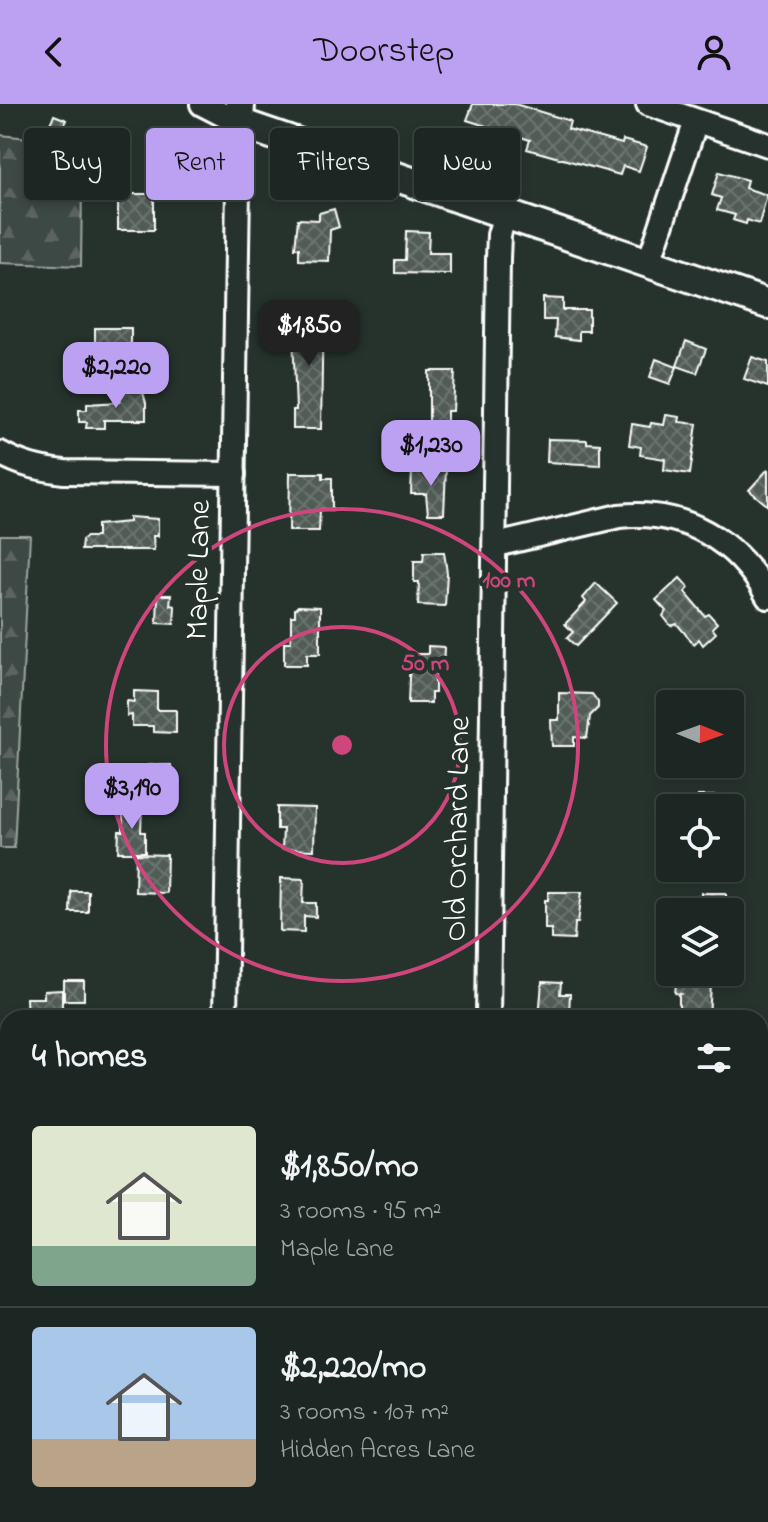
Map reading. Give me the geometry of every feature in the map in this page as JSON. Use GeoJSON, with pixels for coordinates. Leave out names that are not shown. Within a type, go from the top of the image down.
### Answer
{"type":"FeatureCollection","features":[{"type":"Feature","properties":{"kind":"main road"},"geometry":{"type":"LineString","coordinates":[[239,113],[505,214],[768,304]]}},
{"type":"Feature","properties":{"kind":"street"},"geometry":{"type":"LineString","coordinates":[[202,104],[239,113]]}},
{"type":"Feature","properties":{"kind":"street"},"geometry":{"type":"LineString","coordinates":[[648,104],[768,145]]}},
{"type":"Feature","properties":{"kind":"street","name":"Maple Lane"},"geometry":{"type":"LineString","coordinates":[[225,1010],[239,113]]}},
{"type":"Feature","properties":{"kind":"street"},"geometry":{"type":"LineString","coordinates":[[649,262],[696,121]]}},
{"type":"Feature","properties":{"kind":"street","name":"Old Orchard Lane"},"geometry":{"type":"LineString","coordinates":[[488,1010],[498,259],[499,235],[505,214]]}},
{"type":"Feature","properties":{"kind":"street"},"geometry":{"type":"LineString","coordinates":[[0,453],[38,469],[64,472],[234,474]]}},
{"type":"Feature","properties":{"kind":"street"},"geometry":{"type":"LineString","coordinates":[[496,545],[619,516],[667,518],[685,522],[724,543],[745,561],[768,597]]}},
{"type":"Feature","properties":{"kind":"green space"},"geometry":{"type":"Polygon","coordinates":[[[0,135],[24,138],[24,200],[82,200],[81,266],[0,263],[0,135]]]}},
{"type":"Feature","properties":{"kind":"green space"},"geometry":{"type":"Polygon","coordinates":[[[0,535],[30,535],[14,848],[0,848],[0,535]]]}},
{"type":"Feature","properties":{"kind":"building"},"geometry":{"type":"Polygon","coordinates":[[[473,104],[515,104],[570,121],[568,129],[622,144],[623,140],[647,147],[639,171],[623,166],[620,175],[527,149],[530,140],[520,137],[520,128],[492,128],[467,120],[473,104]]]}},
{"type":"Feature","properties":{"kind":"building"},"geometry":{"type":"Polygon","coordinates":[[[54,115],[67,120],[63,128],[48,128],[54,115]]]}},
{"type":"Feature","properties":{"kind":"building"},"geometry":{"type":"Polygon","coordinates":[[[719,172],[747,180],[745,188],[767,195],[759,224],[733,220],[735,215],[717,210],[721,198],[712,195],[719,172]]]}},
{"type":"Feature","properties":{"kind":"building"},"geometry":{"type":"Polygon","coordinates":[[[130,194],[146,194],[146,200],[154,200],[154,230],[118,230],[118,200],[130,200],[130,194]]]}},
{"type":"Feature","properties":{"kind":"building"},"geometry":{"type":"Polygon","coordinates":[[[334,209],[339,227],[330,230],[329,261],[299,260],[299,248],[295,248],[298,219],[319,220],[319,213],[334,209]]]}},
{"type":"Feature","properties":{"kind":"building"},"geometry":{"type":"Polygon","coordinates":[[[406,231],[429,232],[428,253],[450,253],[450,274],[395,273],[395,260],[405,260],[406,231]]]}},
{"type":"Feature","properties":{"kind":"building"},"geometry":{"type":"Polygon","coordinates":[[[543,298],[563,299],[563,310],[589,310],[589,331],[579,331],[579,340],[555,337],[556,320],[543,320],[543,298]]]}},
{"type":"Feature","properties":{"kind":"building"},"geometry":{"type":"Polygon","coordinates":[[[300,304],[323,304],[321,429],[293,429],[293,410],[296,410],[293,333],[299,333],[300,304]]]}},
{"type":"Feature","properties":{"kind":"building"},"geometry":{"type":"Polygon","coordinates":[[[95,328],[131,328],[131,347],[95,347],[95,328]]]}},
{"type":"Feature","properties":{"kind":"building"},"geometry":{"type":"Polygon","coordinates":[[[686,341],[706,349],[697,373],[677,366],[686,341]]]}},
{"type":"Feature","properties":{"kind":"building"},"geometry":{"type":"Polygon","coordinates":[[[752,357],[768,362],[768,387],[744,379],[752,357]]]}},
{"type":"Feature","properties":{"kind":"building"},"geometry":{"type":"Polygon","coordinates":[[[656,359],[677,367],[670,384],[650,377],[656,359]]]}},
{"type":"Feature","properties":{"kind":"building"},"geometry":{"type":"Polygon","coordinates":[[[429,371],[455,371],[453,411],[447,411],[447,431],[429,430],[429,371]]]}},
{"type":"Feature","properties":{"kind":"building"},"geometry":{"type":"Polygon","coordinates":[[[121,389],[142,389],[146,420],[104,420],[104,428],[86,428],[87,422],[79,422],[79,410],[87,410],[87,404],[120,402],[121,389]]]}},
{"type":"Feature","properties":{"kind":"building"},"geometry":{"type":"Polygon","coordinates":[[[666,415],[680,417],[679,422],[697,424],[690,474],[664,470],[665,459],[640,455],[641,447],[629,445],[632,424],[650,427],[651,423],[664,425],[666,415]]]}},
{"type":"Feature","properties":{"kind":"building"},"geometry":{"type":"Polygon","coordinates":[[[548,439],[587,440],[587,443],[600,444],[600,465],[547,462],[548,439]]]}},
{"type":"Feature","properties":{"kind":"building"},"geometry":{"type":"Polygon","coordinates":[[[446,469],[444,514],[428,514],[426,494],[411,494],[412,470],[446,469]]]}},
{"type":"Feature","properties":{"kind":"building"},"geometry":{"type":"Polygon","coordinates":[[[768,469],[768,506],[749,490],[768,469]]]}},
{"type":"Feature","properties":{"kind":"building"},"geometry":{"type":"Polygon","coordinates":[[[290,473],[323,473],[323,478],[332,478],[332,510],[320,509],[319,531],[289,531],[290,473]]]}},
{"type":"Feature","properties":{"kind":"building"},"geometry":{"type":"Polygon","coordinates":[[[129,517],[158,519],[158,536],[153,536],[154,550],[81,550],[82,540],[97,537],[97,525],[129,522],[129,517]]]}},
{"type":"Feature","properties":{"kind":"building"},"geometry":{"type":"Polygon","coordinates":[[[424,552],[444,552],[447,573],[445,606],[418,605],[419,582],[414,582],[414,561],[423,561],[424,552]]]}},
{"type":"Feature","properties":{"kind":"building"},"geometry":{"type":"Polygon","coordinates":[[[680,578],[689,588],[685,592],[705,616],[709,614],[717,623],[712,628],[716,633],[703,645],[699,639],[694,644],[677,624],[671,626],[663,616],[666,611],[656,600],[680,578]]]}},
{"type":"Feature","properties":{"kind":"building"},"geometry":{"type":"Polygon","coordinates":[[[596,583],[617,603],[576,646],[567,638],[573,632],[565,624],[586,602],[583,598],[596,583]]]}},
{"type":"Feature","properties":{"kind":"building"},"geometry":{"type":"Polygon","coordinates":[[[158,595],[171,595],[170,605],[175,606],[174,624],[157,623],[158,595]]]}},
{"type":"Feature","properties":{"kind":"building"},"geometry":{"type":"Polygon","coordinates":[[[298,606],[320,607],[320,654],[307,654],[307,665],[284,665],[284,642],[291,642],[291,616],[295,616],[298,606]]]}},
{"type":"Feature","properties":{"kind":"building"},"geometry":{"type":"Polygon","coordinates":[[[428,646],[444,647],[443,671],[435,671],[435,693],[431,693],[431,703],[408,703],[410,654],[428,654],[428,646]]]}},
{"type":"Feature","properties":{"kind":"building"},"geometry":{"type":"Polygon","coordinates":[[[134,691],[157,692],[157,710],[176,710],[176,733],[153,732],[153,726],[132,726],[132,715],[127,716],[127,701],[134,702],[134,691]]]}},
{"type":"Feature","properties":{"kind":"building"},"geometry":{"type":"Polygon","coordinates":[[[559,693],[592,694],[598,702],[598,708],[590,716],[587,738],[574,737],[574,746],[552,746],[551,720],[559,720],[559,693]]]}},
{"type":"Feature","properties":{"kind":"building"},"geometry":{"type":"Polygon","coordinates":[[[148,765],[171,765],[168,803],[135,802],[139,774],[148,774],[148,765]]]}},
{"type":"Feature","properties":{"kind":"building"},"geometry":{"type":"Polygon","coordinates":[[[123,805],[142,806],[141,832],[145,832],[145,852],[118,852],[119,831],[123,831],[123,805]]]}},
{"type":"Feature","properties":{"kind":"building"},"geometry":{"type":"Polygon","coordinates":[[[277,807],[315,808],[314,850],[282,849],[283,829],[277,829],[277,807]]]}},
{"type":"Feature","properties":{"kind":"building"},"geometry":{"type":"Polygon","coordinates":[[[136,854],[167,855],[166,893],[135,892],[136,854]]]}},
{"type":"Feature","properties":{"kind":"building"},"geometry":{"type":"Polygon","coordinates":[[[281,878],[304,879],[303,903],[316,903],[316,917],[304,916],[304,932],[280,931],[281,878]]]}},
{"type":"Feature","properties":{"kind":"building"},"geometry":{"type":"Polygon","coordinates":[[[71,891],[88,891],[88,912],[70,912],[71,891]]]}},
{"type":"Feature","properties":{"kind":"building"},"geometry":{"type":"Polygon","coordinates":[[[548,892],[582,892],[574,940],[551,939],[551,929],[545,929],[548,892]]]}},
{"type":"Feature","properties":{"kind":"building"},"geometry":{"type":"Polygon","coordinates":[[[701,893],[726,893],[726,898],[688,896],[701,896],[701,893]]]}},
{"type":"Feature","properties":{"kind":"building"},"geometry":{"type":"Polygon","coordinates":[[[64,981],[84,981],[84,1000],[64,1000],[64,981]]]}},
{"type":"Feature","properties":{"kind":"building"},"geometry":{"type":"Polygon","coordinates":[[[542,982],[561,983],[560,994],[570,994],[569,1010],[540,1010],[542,982]]]}},
{"type":"Feature","properties":{"kind":"building"},"geometry":{"type":"Polygon","coordinates":[[[676,986],[711,986],[709,1010],[679,1010],[681,994],[675,993],[676,986]]]}},
{"type":"Feature","properties":{"kind":"building"},"geometry":{"type":"Polygon","coordinates":[[[62,990],[62,1010],[27,1010],[26,998],[44,998],[44,991],[62,990]]]}}]}
